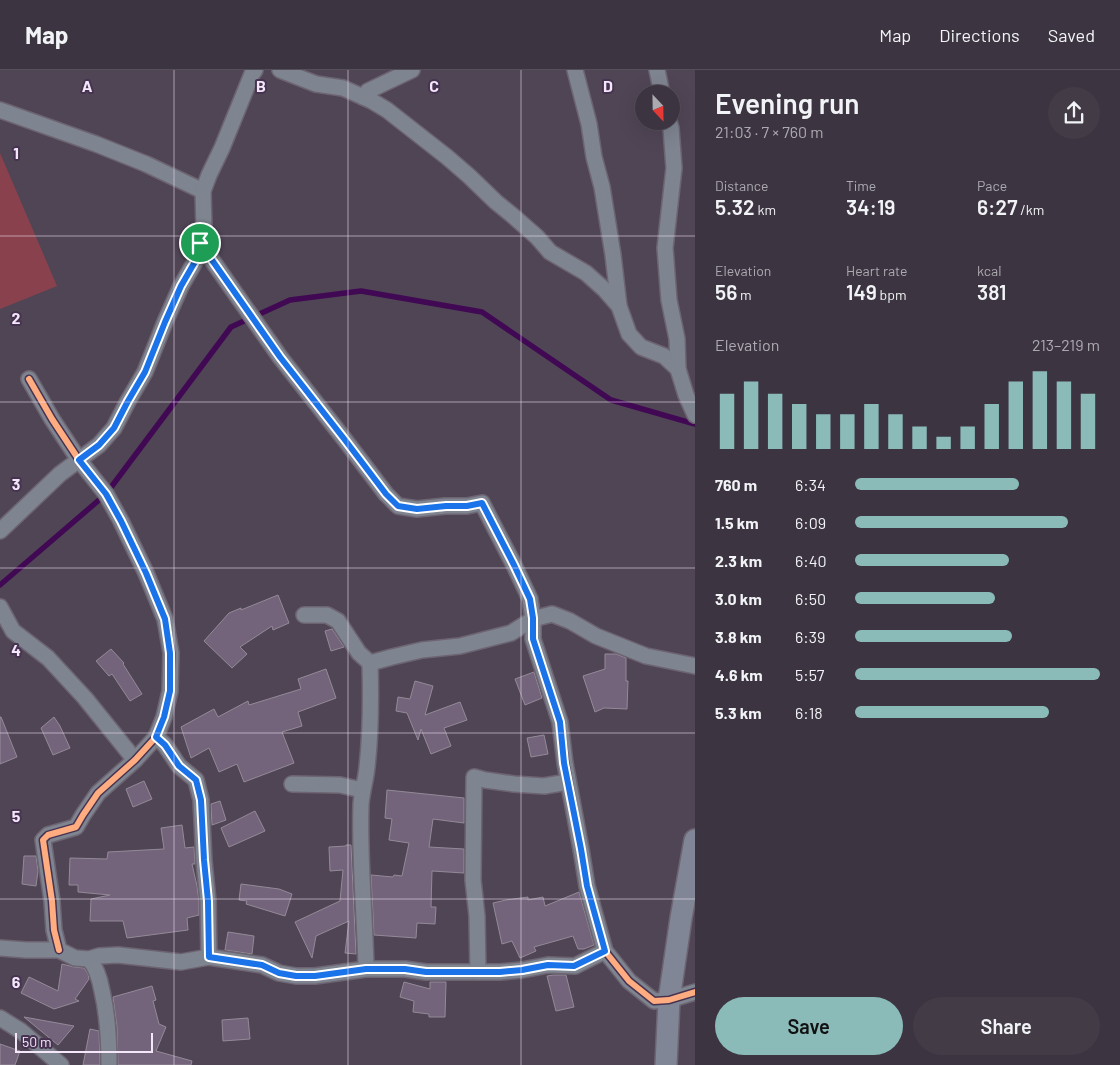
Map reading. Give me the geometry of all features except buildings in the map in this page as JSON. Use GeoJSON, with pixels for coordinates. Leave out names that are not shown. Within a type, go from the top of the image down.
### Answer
{"type":"FeatureCollection","features":[{"type":"Feature","properties":{"kind":"street"},"geometry":{"type":"LineString","coordinates":[[0,531],[60,474],[99,445],[114,428],[145,372],[181,286],[196,260],[204,229],[204,191],[255,70]]}},
{"type":"Feature","properties":{"kind":"street"},"geometry":{"type":"LineString","coordinates":[[280,70],[316,84],[343,88],[387,110],[469,176],[537,237],[550,252],[586,273],[619,306]]}},
{"type":"Feature","properties":{"kind":"street"},"geometry":{"type":"LineString","coordinates":[[364,97],[368,92],[412,70]]}},
{"type":"Feature","properties":{"kind":"street"},"geometry":{"type":"LineString","coordinates":[[575,70],[602,187],[619,306],[628,334],[641,347],[664,356],[678,369]]}},
{"type":"Feature","properties":{"kind":"street"},"geometry":{"type":"LineString","coordinates":[[657,70],[660,85]]}},
{"type":"Feature","properties":{"kind":"street"},"geometry":{"type":"LineString","coordinates":[[0,110],[113,151],[204,191]]}},
{"type":"Feature","properties":{"kind":"street"},"geometry":{"type":"LineString","coordinates":[[671,130],[674,168],[665,248],[670,300],[677,339],[678,369],[686,395],[695,415]]}},
{"type":"Feature","properties":{"kind":"street"},"geometry":{"type":"LineString","coordinates":[[200,243],[280,357],[386,494],[398,506],[417,509],[467,506],[482,503],[530,599],[533,618],[533,639],[560,722],[564,763],[587,886],[605,951],[629,981],[654,1002],[669,1000],[695,992]]}},
{"type":"Feature","properties":{"kind":"street"},"geometry":{"type":"LineString","coordinates":[[29,378],[52,419],[79,460],[106,494],[121,521],[146,573],[165,619],[170,653],[170,691],[164,717],[156,737],[135,760],[98,793],[76,827],[48,835],[43,840],[58,950]]}},
{"type":"Feature","properties":{"kind":"street"},"geometry":{"type":"LineString","coordinates":[[0,606],[13,631],[48,658],[85,698],[135,760]]}},
{"type":"Feature","properties":{"kind":"street"},"geometry":{"type":"LineString","coordinates":[[370,663],[422,650],[460,646],[512,633],[533,618],[552,614],[570,621],[596,636],[646,656],[695,666]]}},
{"type":"Feature","properties":{"kind":"street"},"geometry":{"type":"LineString","coordinates":[[304,615],[327,616],[338,621],[359,653],[370,663],[371,727],[367,769],[362,790],[361,842],[361,882],[365,917],[366,969]]}},
{"type":"Feature","properties":{"kind":"street"},"geometry":{"type":"LineString","coordinates":[[156,737],[165,745],[179,766],[196,780],[201,800],[208,901],[209,957]]}},
{"type":"Feature","properties":{"kind":"street"},"geometry":{"type":"LineString","coordinates":[[478,972],[477,916],[473,880],[474,777],[514,784],[544,786],[568,782]]}},
{"type":"Feature","properties":{"kind":"street"},"geometry":{"type":"LineString","coordinates":[[292,784],[340,785],[362,790]]}},
{"type":"Feature","properties":{"kind":"street"},"geometry":{"type":"LineString","coordinates":[[666,1065],[669,1000],[695,840]]}},
{"type":"Feature","properties":{"kind":"street"},"geometry":{"type":"LineString","coordinates":[[0,948],[58,950],[75,958],[90,959],[99,956],[118,955],[181,962],[209,957],[262,965],[279,973],[296,976],[315,976],[366,969],[405,969],[426,972],[500,972],[548,965],[574,966],[605,951]]}},
{"type":"Feature","properties":{"kind":"street"},"geometry":{"type":"LineString","coordinates":[[90,959],[100,979],[107,1013],[109,1065]]}},
{"type":"Feature","properties":{"kind":"street"},"geometry":{"type":"LineString","coordinates":[[0,1018],[20,1031],[61,1065]]}},
{"type":"Feature","properties":{"kind":"shaded area"},"geometry":{"type":"Polygon","coordinates":[[[0,153],[57,286],[0,309],[0,153]]]}},
{"type":"Feature","properties":{"kind":"waterway"},"geometry":{"type":"LineString","coordinates":[[0,585],[106,494],[231,327],[290,300],[361,291],[482,312],[611,400],[695,424]]}},
{"type":"Feature","properties":{"kind":"cycle path"},"geometry":{"type":"LineString","coordinates":[[200,243],[280,357],[386,494],[398,506],[417,509],[467,506],[482,503],[530,599],[533,639],[560,722],[565,763],[587,886],[605,951],[629,981],[654,1001],[669,1000],[695,992]]}},
{"type":"Feature","properties":{"kind":"cycle path"},"geometry":{"type":"LineString","coordinates":[[29,379],[52,419],[79,460],[106,494],[121,521],[146,573],[165,619],[171,653],[170,691],[164,717],[156,737],[135,760],[98,793],[76,827],[48,835],[43,840],[52,901],[54,930],[59,950]]}},
{"type":"Feature","properties":{"kind":"route"},"geometry":{"type":"LineString","coordinates":[[200,243],[280,357],[386,494],[398,506],[417,509],[467,506],[482,503],[530,599],[533,618],[533,639],[560,722],[564,763],[587,886],[605,951],[574,966],[548,965],[500,972],[426,972],[405,969],[366,969],[315,976],[296,976],[279,973],[262,965],[209,957],[208,901],[201,800],[196,780],[179,766],[165,745],[156,737],[164,717],[170,691],[170,653],[165,619],[146,573],[121,521],[106,494],[79,460],[99,445],[114,428],[145,372],[181,286],[196,260],[200,243]]}}]}
